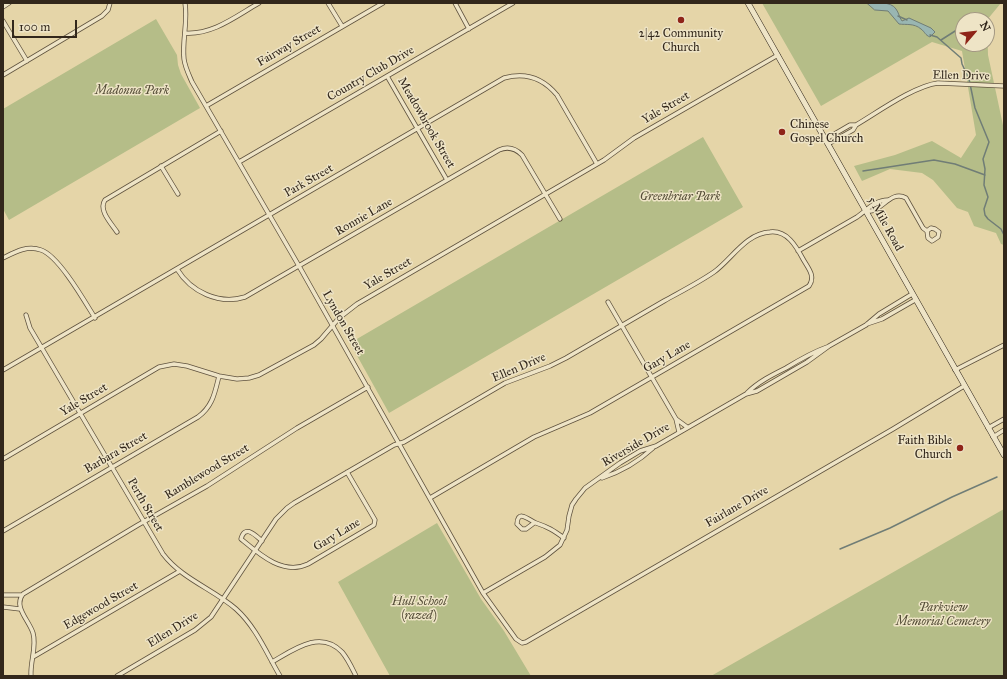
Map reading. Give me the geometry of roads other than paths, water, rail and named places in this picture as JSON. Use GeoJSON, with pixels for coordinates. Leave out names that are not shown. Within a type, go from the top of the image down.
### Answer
{"type":"FeatureCollection","features":[{"type":"Feature","properties":{"kind":"main road","name":"5 Mile Road"},"geometry":{"type":"LineString","coordinates":[[748,3],[1004,455]]}},
{"type":"Feature","properties":{"kind":"street"},"geometry":{"type":"LineString","coordinates":[[3,6],[9,3]]}},
{"type":"Feature","properties":{"kind":"street","name":"Lyndon Street"},"geometry":{"type":"LineString","coordinates":[[184,3],[186,18],[183,50],[185,67],[483,592],[516,639],[519,641]]}},
{"type":"Feature","properties":{"kind":"street"},"geometry":{"type":"LineString","coordinates":[[185,33],[199,33],[212,30],[259,3]]}},
{"type":"Feature","properties":{"kind":"street"},"geometry":{"type":"LineString","coordinates":[[328,3],[342,26]]}},
{"type":"Feature","properties":{"kind":"street","name":"Fairway Street"},"geometry":{"type":"LineString","coordinates":[[206,106],[382,3]]}},
{"type":"Feature","properties":{"kind":"street"},"geometry":{"type":"LineString","coordinates":[[454,3],[469,29]]}},
{"type":"Feature","properties":{"kind":"street","name":"Country Club Drive"},"geometry":{"type":"LineString","coordinates":[[239,162],[513,3]]}},
{"type":"Feature","properties":{"kind":"street"},"geometry":{"type":"LineString","coordinates":[[3,75],[102,16],[109,5]]}},
{"type":"Feature","properties":{"kind":"street"},"geometry":{"type":"LineString","coordinates":[[3,21],[27,62]]}},
{"type":"Feature","properties":{"kind":"street","name":"Yale Street"},"geometry":{"type":"LineString","coordinates":[[3,459],[153,370],[163,366],[174,364],[219,376],[242,378],[254,377],[264,373],[314,345],[325,335],[332,324],[357,304],[597,164],[634,138],[778,55]]}},
{"type":"Feature","properties":{"kind":"street","name":"Meadowbrook Street"},"geometry":{"type":"LineString","coordinates":[[387,76],[447,180]]}},
{"type":"Feature","properties":{"kind":"street","name":"Park Street"},"geometry":{"type":"LineString","coordinates":[[3,370],[504,78],[516,76],[531,77],[543,82],[557,95],[597,164]]}},
{"type":"Feature","properties":{"kind":"street","name":"Ellen Drive"},"geometry":{"type":"LineString","coordinates":[[827,142],[853,130],[856,125],[925,86],[938,83],[1004,86]]}},
{"type":"Feature","properties":{"kind":"street"},"geometry":{"type":"LineString","coordinates":[[117,232],[103,210],[102,205],[104,201],[221,131]]}},
{"type":"Feature","properties":{"kind":"street","name":"Ronnie Lane"},"geometry":{"type":"LineString","coordinates":[[177,269],[185,281],[196,290],[216,298],[230,300],[241,298],[249,295],[499,150],[506,148],[512,148],[522,155],[560,219]]}},
{"type":"Feature","properties":{"kind":"street"},"geometry":{"type":"LineString","coordinates":[[161,166],[178,194]]}},
{"type":"Feature","properties":{"kind":"street"},"geometry":{"type":"LineString","coordinates":[[798,251],[866,211],[871,212],[884,205],[888,200],[899,196],[906,198],[923,228],[927,231]]}},
{"type":"Feature","properties":{"kind":"street","name":"Ellen Drive"},"geometry":{"type":"LineString","coordinates":[[117,676],[195,630],[211,616],[276,519],[287,508],[347,472],[399,443],[404,442],[505,383],[556,363],[622,326],[712,273],[745,244],[761,234],[771,231],[784,235],[795,245],[798,251]]}},
{"type":"Feature","properties":{"kind":"street"},"geometry":{"type":"LineString","coordinates":[[3,258],[18,250],[25,249],[42,250],[50,255],[74,284],[94,318]]}},
{"type":"Feature","properties":{"kind":"street","name":"Gary Lane"},"geometry":{"type":"LineString","coordinates":[[430,498],[534,437],[590,413],[809,286],[812,280],[812,274],[798,251]]}},
{"type":"Feature","properties":{"kind":"street","name":"Riverside Drive"},"geometry":{"type":"LineString","coordinates":[[866,325],[878,314],[912,294]]}},
{"type":"Feature","properties":{"kind":"street","name":"Riverside Drive"},"geometry":{"type":"LineString","coordinates":[[483,592],[550,553],[560,545],[568,530],[569,516],[576,499],[585,488],[599,479],[610,469],[640,452],[656,446],[746,394],[757,390],[795,370],[829,346],[866,325],[882,319],[916,300]]}},
{"type":"Feature","properties":{"kind":"street"},"geometry":{"type":"LineString","coordinates":[[608,302],[676,419],[679,432]]}},
{"type":"Feature","properties":{"kind":"street","name":"Perth Street"},"geometry":{"type":"LineString","coordinates":[[26,315],[30,328],[163,554],[180,571],[236,609],[248,622],[280,676]]}},
{"type":"Feature","properties":{"kind":"street"},"geometry":{"type":"LineString","coordinates":[[955,370],[1004,345]]}},
{"type":"Feature","properties":{"kind":"street","name":"Barbara Street"},"geometry":{"type":"LineString","coordinates":[[3,531],[203,413],[213,400],[219,376]]}},
{"type":"Feature","properties":{"kind":"street","name":"Fairlane Drive"},"geometry":{"type":"LineString","coordinates":[[519,641],[526,642],[893,429],[964,386]]}},
{"type":"Feature","properties":{"kind":"street","name":"Ramblewood Street"},"geometry":{"type":"LineString","coordinates":[[22,595],[207,486],[297,428],[368,387]]}},
{"type":"Feature","properties":{"kind":"street"},"geometry":{"type":"LineString","coordinates":[[676,419],[687,427]]}},
{"type":"Feature","properties":{"kind":"street"},"geometry":{"type":"LineString","coordinates":[[988,428],[1004,419]]}},
{"type":"Feature","properties":{"kind":"street"},"geometry":{"type":"LineString","coordinates":[[993,437],[1004,430]]}},
{"type":"Feature","properties":{"kind":"street"},"geometry":{"type":"LineString","coordinates":[[599,479],[613,474],[644,457],[656,446]]}},
{"type":"Feature","properties":{"kind":"street","name":"Gary Lane"},"geometry":{"type":"LineString","coordinates":[[255,551],[281,566],[299,568],[374,526],[375,520],[347,472]]}},
{"type":"Feature","properties":{"kind":"street"},"geometry":{"type":"LineString","coordinates":[[534,523],[526,529],[522,529],[517,524],[518,520],[523,516],[531,519],[534,523],[548,527],[564,538]]}},
{"type":"Feature","properties":{"kind":"street"},"geometry":{"type":"LineString","coordinates":[[255,551],[241,539],[242,535],[250,532],[262,541]]}},
{"type":"Feature","properties":{"kind":"street","name":"Edgewood Street"},"geometry":{"type":"LineString","coordinates":[[33,657],[180,571]]}},
{"type":"Feature","properties":{"kind":"street"},"geometry":{"type":"LineString","coordinates":[[3,594],[22,595],[19,602],[20,609],[33,633],[35,644],[31,666],[31,676]]}},
{"type":"Feature","properties":{"kind":"street"},"geometry":{"type":"LineString","coordinates":[[3,607],[20,609]]}},
{"type":"Feature","properties":{"kind":"street"},"geometry":{"type":"LineString","coordinates":[[272,662],[303,644],[310,642],[321,642],[331,645],[339,650],[345,656],[356,676]]}},
{"type":"Feature","properties":{"kind":"water"},"geometry":{"type":"Polygon","coordinates":[[[867,3],[883,3],[894,6],[902,21],[909,18],[931,28],[935,32],[930,37],[916,26],[899,24],[888,11],[875,10],[867,3]]]}},
{"type":"Feature","properties":{"kind":"waterway"},"geometry":{"type":"LineString","coordinates":[[898,16],[907,20]]}},
{"type":"Feature","properties":{"kind":"waterway"},"geometry":{"type":"LineString","coordinates":[[941,40],[955,31]]}},
{"type":"Feature","properties":{"kind":"waterway"},"geometry":{"type":"LineString","coordinates":[[930,35],[937,37],[961,58],[962,64],[969,79],[975,108],[989,142],[983,159],[985,169],[984,185],[988,197],[984,209],[985,215],[1001,229],[1004,235]]}},
{"type":"Feature","properties":{"kind":"waterway"},"geometry":{"type":"LineString","coordinates":[[863,171],[934,160],[955,164],[985,175]]}},
{"type":"Feature","properties":{"kind":"waterway"},"geometry":{"type":"LineString","coordinates":[[840,549],[890,528],[952,497],[997,477]]}},
{"type":"Feature","properties":{"kind":"place","name":"2|42 Community Church"},"geometry":{"type":"Point","coordinates":[681,20]}},
{"type":"Feature","properties":{"kind":"place","name":"Chinese Gospel Church"},"geometry":{"type":"Point","coordinates":[782,132]}},
{"type":"Feature","properties":{"kind":"place","name":"Faith Bible Church"},"geometry":{"type":"Point","coordinates":[960,448]}},
{"type":"Feature","properties":{"kind":"park label","name":"Madonna Park"},"geometry":{"type":"Point","coordinates":[132,91]}},
{"type":"Feature","properties":{"kind":"park label","name":"Greenbriar Park"},"geometry":{"type":"Point","coordinates":[680,197]}},
{"type":"Feature","properties":{"kind":"park label","name":"Hull School (razed)"},"geometry":{"type":"Point","coordinates":[419,609]}},
{"type":"Feature","properties":{"kind":"park label","name":"Parkview Memorial Cemetery"},"geometry":{"type":"Point","coordinates":[943,615]}}]}
